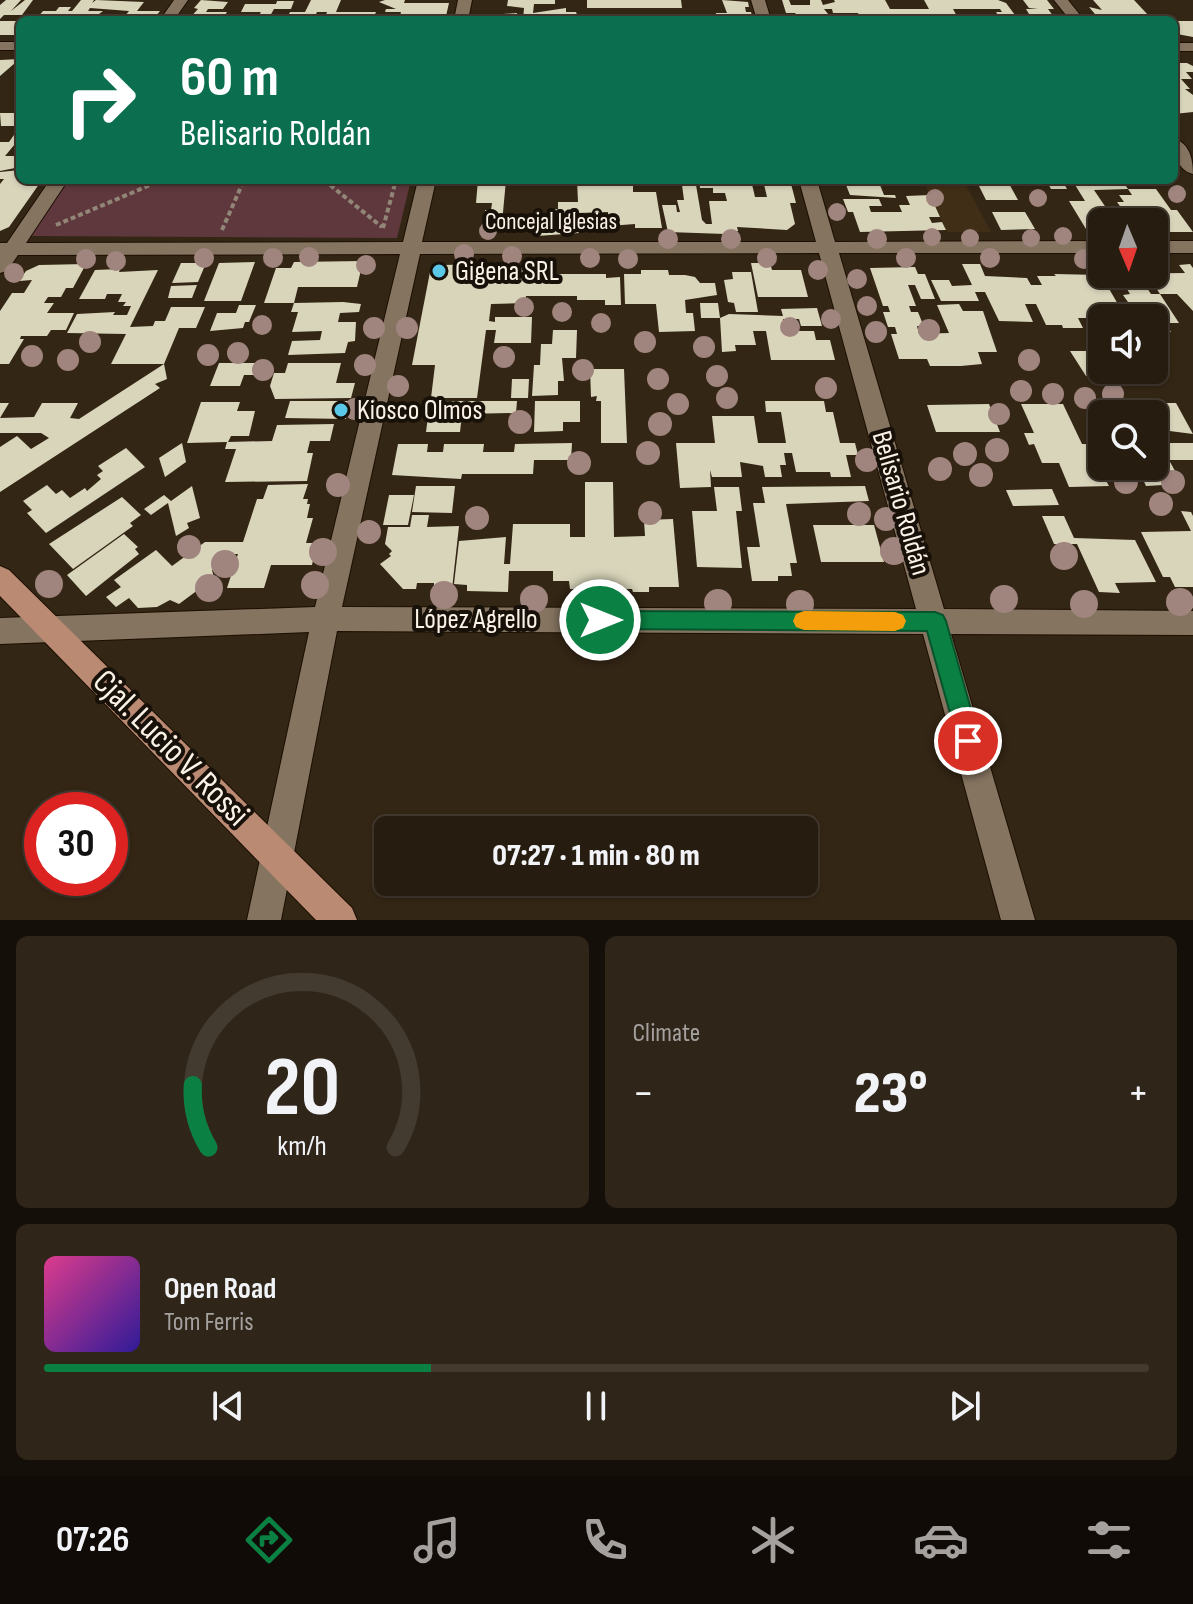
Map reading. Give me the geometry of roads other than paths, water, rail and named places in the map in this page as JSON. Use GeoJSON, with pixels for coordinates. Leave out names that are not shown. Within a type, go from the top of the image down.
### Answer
{"type":"FeatureCollection","features":[{"type":"Feature","properties":{"kind":"main road","name":"Cjal. Lucio V. Rossi"},"geometry":{"type":"LineString","coordinates":[[0,578],[340,920]]}},
{"type":"Feature","properties":{"kind":"street"},"geometry":{"type":"LineString","coordinates":[[1061,0],[1074,16]]}},
{"type":"Feature","properties":{"kind":"street"},"geometry":{"type":"LineString","coordinates":[[1178,149],[1193,169]]}},
{"type":"Feature","properties":{"kind":"street"},"geometry":{"type":"LineString","coordinates":[[0,267],[6,249],[56,184]]}},
{"type":"Feature","properties":{"kind":"street"},"geometry":{"type":"LineString","coordinates":[[264,920],[404,246],[426,184]]}},
{"type":"Feature","properties":{"kind":"street","name":"Belisario Roldán"},"geometry":{"type":"LineString","coordinates":[[809,184],[1018,920]]}},
{"type":"Feature","properties":{"kind":"street","name":"Concejal Iglesias"},"geometry":{"type":"LineString","coordinates":[[6,249],[1088,247]]}},
{"type":"Feature","properties":{"kind":"street"},"geometry":{"type":"LineString","coordinates":[[1168,247],[1193,247]]}},
{"type":"Feature","properties":{"kind":"street","name":"López Agrello"},"geometry":{"type":"LineString","coordinates":[[0,631],[326,619],[1193,623]]}},
{"type":"Feature","properties":{"kind":"place","name":"Gigena SRL"},"geometry":{"type":"Point","coordinates":[439,271]}},
{"type":"Feature","properties":{"kind":"place","name":"Kiosco Olmos"},"geometry":{"type":"Point","coordinates":[341,410]}}]}
